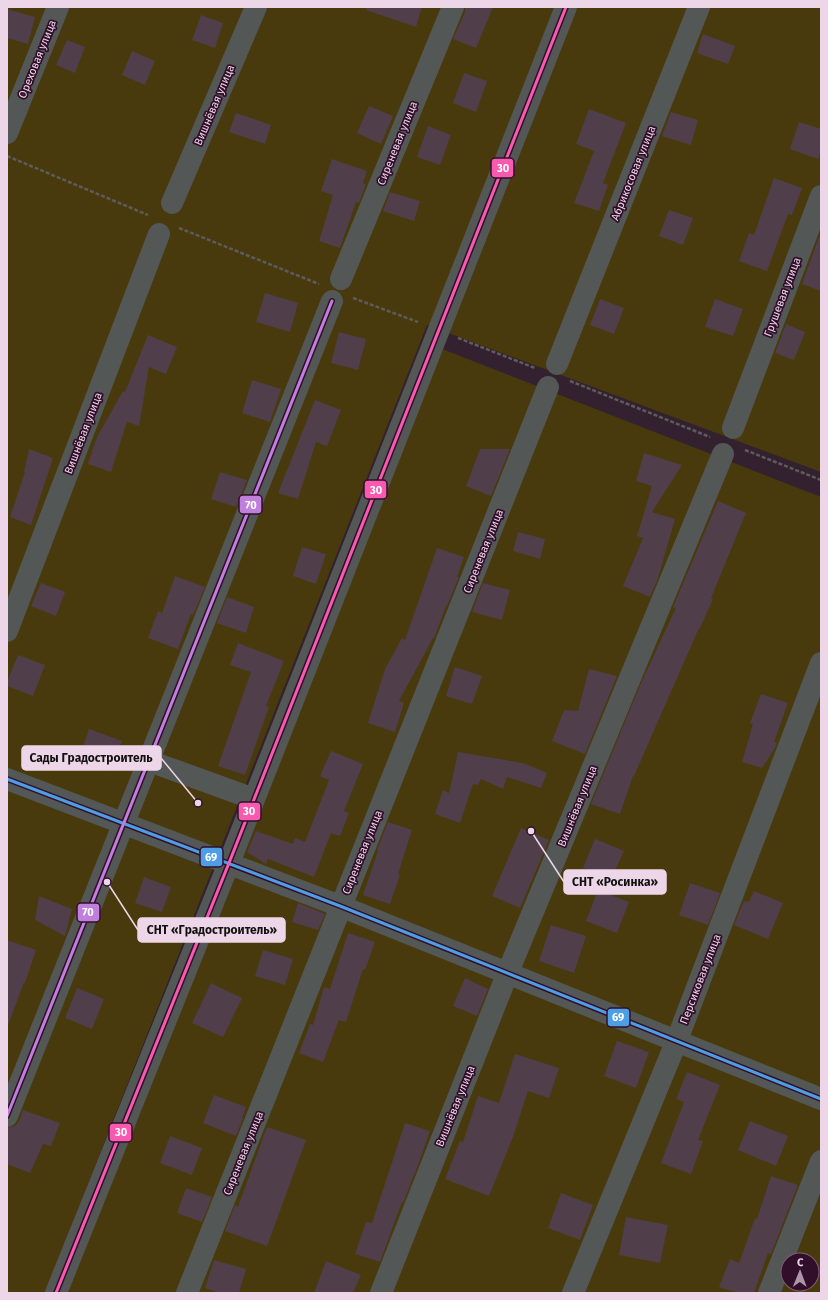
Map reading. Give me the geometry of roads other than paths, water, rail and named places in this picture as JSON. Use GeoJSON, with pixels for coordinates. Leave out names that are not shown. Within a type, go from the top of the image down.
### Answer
{"type":"FeatureCollection","features":[{"type":"Feature","properties":{"kind":"street","name":"Ореховая улица"},"geometry":{"type":"LineString","coordinates":[[7,133],[58,7]]}},
{"type":"Feature","properties":{"kind":"street","name":"Вишнёвая улица"},"geometry":{"type":"LineString","coordinates":[[172,203],[256,7]]}},
{"type":"Feature","properties":{"kind":"street","name":"Сиреневая улица"},"geometry":{"type":"LineString","coordinates":[[7,1116],[337,290],[453,7]]}},
{"type":"Feature","properties":{"kind":"street"},"geometry":{"type":"LineString","coordinates":[[56,1293],[229,863],[566,7]]}},
{"type":"Feature","properties":{"kind":"street","name":"Абрикосовая улица"},"geometry":{"type":"LineString","coordinates":[[553,375],[699,7]]}},
{"type":"Feature","properties":{"kind":"street","name":"Грушевая улица"},"geometry":{"type":"LineString","coordinates":[[733,428],[821,196]]}},
{"type":"Feature","properties":{"kind":"street","name":"Вишнёвая улица"},"geometry":{"type":"LineString","coordinates":[[7,631],[163,226]]}},
{"type":"Feature","properties":{"kind":"street","name":"Сиреневая улица"},"geometry":{"type":"LineString","coordinates":[[187,1293],[340,906],[553,375]]}},
{"type":"Feature","properties":{"kind":"street","name":"Вишнёвая улица"},"geometry":{"type":"LineString","coordinates":[[381,1293],[508,972],[726,447]]}},
{"type":"Feature","properties":{"kind":"street","name":"Персиковая улица"},"geometry":{"type":"LineString","coordinates":[[574,1293],[677,1040],[821,663]]}},
{"type":"Feature","properties":{"kind":"street"},"geometry":{"type":"LineString","coordinates":[[149,761],[254,799]]}},
{"type":"Feature","properties":{"kind":"street"},"geometry":{"type":"LineString","coordinates":[[7,779],[229,863],[508,972],[821,1099]]}},
{"type":"Feature","properties":{"kind":"street"},"geometry":{"type":"LineString","coordinates":[[769,1293],[821,1161]]}},
{"type":"Feature","properties":{"kind":"place","name":"Сады Градостроитель"},"geometry":{"type":"Point","coordinates":[198,803]}},
{"type":"Feature","properties":{"kind":"place","name":"СНТ «Росинка»"},"geometry":{"type":"Point","coordinates":[531,831]}},
{"type":"Feature","properties":{"kind":"place","name":"СНТ «Градостроитель»"},"geometry":{"type":"Point","coordinates":[107,882]}}]}
